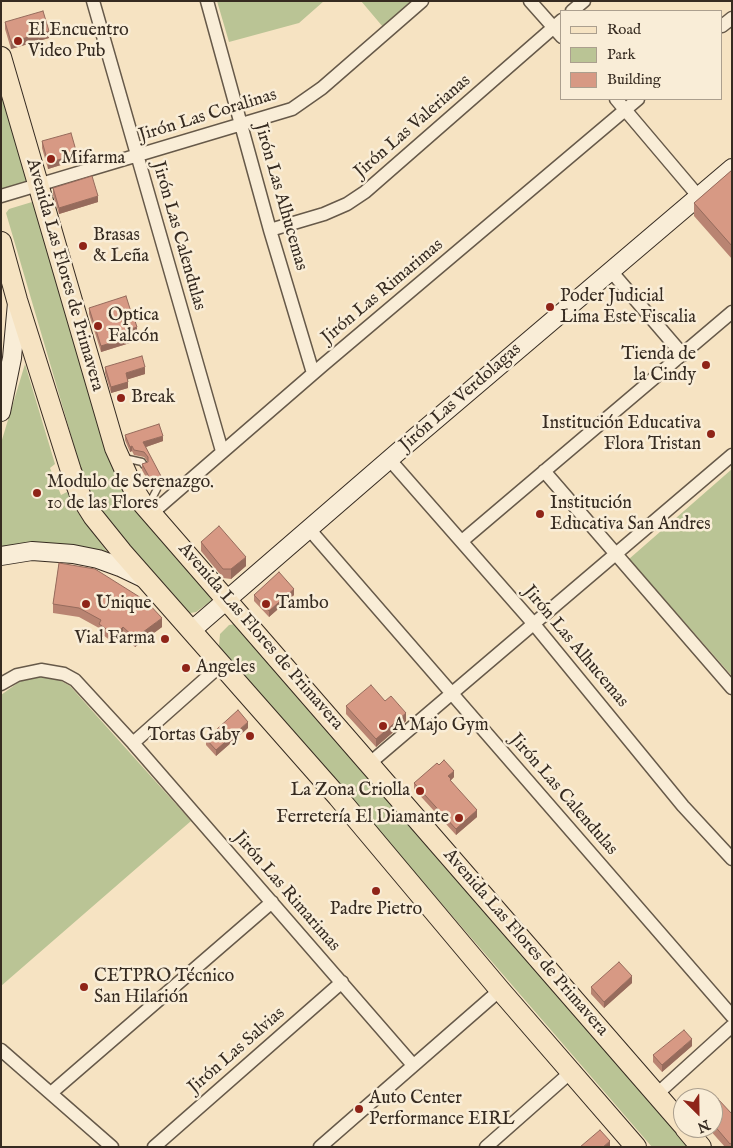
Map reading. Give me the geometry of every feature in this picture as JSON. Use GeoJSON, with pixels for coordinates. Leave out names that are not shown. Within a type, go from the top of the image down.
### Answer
{"type":"FeatureCollection","features":[{"type":"Feature","properties":{"kind":"main road","name":"Avenida Las Flores de Primavera"},"geometry":{"type":"LineString","coordinates":[[1,57],[118,457],[133,488],[673,1114]]}},
{"type":"Feature","properties":{"kind":"main road"},"geometry":{"type":"LineString","coordinates":[[1,242],[17,300],[71,471],[81,497],[92,516],[338,797],[500,990],[636,1147]]}},
{"type":"Feature","properties":{"kind":"street","name":"Jirón Las Calendulas"},"geometry":{"type":"LineString","coordinates":[[93,1],[222,451]]}},
{"type":"Feature","properties":{"kind":"street","name":"Jirón Las Alhucemas"},"geometry":{"type":"LineString","coordinates":[[207,1],[270,230],[313,373]]}},
{"type":"Feature","properties":{"kind":"street","name":"Jirón Las Coralinas"},"geometry":{"type":"LineString","coordinates":[[1,196],[292,109],[322,88],[422,1]]}},
{"type":"Feature","properties":{"kind":"street"},"geometry":{"type":"LineString","coordinates":[[530,1],[557,24]]}},
{"type":"Feature","properties":{"kind":"street"},"geometry":{"type":"LineString","coordinates":[[573,10],[584,1]]}},
{"type":"Feature","properties":{"kind":"street","name":"Jirón Las Valerianas"},"geometry":{"type":"LineString","coordinates":[[270,230],[324,214],[347,204],[365,192],[557,24]]}},
{"type":"Feature","properties":{"kind":"street"},"geometry":{"type":"LineString","coordinates":[[617,100],[698,197]]}},
{"type":"Feature","properties":{"kind":"street","name":"Jirón Las Rimarimas"},"geometry":{"type":"LineString","coordinates":[[153,509],[637,100]]}},
{"type":"Feature","properties":{"kind":"street","name":"Jirón Las Verdolagas"},"geometry":{"type":"LineString","coordinates":[[192,630],[610,270],[732,168]]}},
{"type":"Feature","properties":{"kind":"street"},"geometry":{"type":"LineString","coordinates":[[610,270],[683,355]]}},
{"type":"Feature","properties":{"kind":"street"},"geometry":{"type":"LineString","coordinates":[[1,412],[12,358],[17,300]]}},
{"type":"Feature","properties":{"kind":"street"},"geometry":{"type":"LineString","coordinates":[[462,541],[732,312]]}},
{"type":"Feature","properties":{"kind":"street"},"geometry":{"type":"LineString","coordinates":[[370,763],[732,455]]}},
{"type":"Feature","properties":{"kind":"street","name":"Jirón Las Alhucemas"},"geometry":{"type":"LineString","coordinates":[[390,459],[533,623],[683,806],[732,860]]}},
{"type":"Feature","properties":{"kind":"street"},"geometry":{"type":"LineString","coordinates":[[544,471],[732,688]]}},
{"type":"Feature","properties":{"kind":"street","name":"Jirón Las Calendulas"},"geometry":{"type":"LineString","coordinates":[[309,529],[732,1016]]}},
{"type":"Feature","properties":{"kind":"street"},"geometry":{"type":"LineString","coordinates":[[1,556],[32,551],[73,554],[120,566],[148,581]]}},
{"type":"Feature","properties":{"kind":"street"},"geometry":{"type":"LineString","coordinates":[[133,743],[222,664]]}},
{"type":"Feature","properties":{"kind":"street","name":"Jirón Las Rimarimas"},"geometry":{"type":"LineString","coordinates":[[1,684],[28,671],[41,670],[64,674],[75,680],[88,692],[413,1065]]}},
{"type":"Feature","properties":{"kind":"street"},"geometry":{"type":"LineString","coordinates":[[51,1093],[272,902]]}},
{"type":"Feature","properties":{"kind":"street","name":"Jirón Las Salvias"},"geometry":{"type":"LineString","coordinates":[[154,1147],[342,982]]}},
{"type":"Feature","properties":{"kind":"street"},"geometry":{"type":"LineString","coordinates":[[320,1147],[500,990]]}},
{"type":"Feature","properties":{"kind":"street"},"geometry":{"type":"LineString","coordinates":[[657,1094],[732,1026]]}},
{"type":"Feature","properties":{"kind":"street"},"geometry":{"type":"LineString","coordinates":[[1,1050],[112,1147]]}},
{"type":"Feature","properties":{"kind":"street"},"geometry":{"type":"LineString","coordinates":[[486,1147],[571,1072]]}},
{"type":"Feature","properties":{"kind":"lane"},"geometry":{"type":"LineString","coordinates":[[118,457],[142,462],[144,465]]}},
{"type":"Feature","properties":{"kind":"lane"},"geometry":{"type":"LineString","coordinates":[[153,509],[156,488],[153,509]]}},
{"type":"Feature","properties":{"kind":"green space"},"geometry":{"type":"Polygon","coordinates":[[[217,1],[324,1],[299,23],[229,42],[217,1]]]}},
{"type":"Feature","properties":{"kind":"green space"},"geometry":{"type":"Polygon","coordinates":[[[361,1],[414,1],[383,27],[361,1]]]}},
{"type":"Feature","properties":{"kind":"green space"},"geometry":{"type":"Polygon","coordinates":[[[1,87],[29,182],[1,191],[1,87]]]}},
{"type":"Feature","properties":{"kind":"green space"},"geometry":{"type":"Polygon","coordinates":[[[32,202],[36,204],[108,451],[212,595],[211,601],[196,612],[190,613],[109,522],[92,498],[85,483],[6,213],[9,209],[32,202]]]}},
{"type":"Feature","properties":{"kind":"green space"},"geometry":{"type":"Polygon","coordinates":[[[25,364],[55,464],[50,468],[61,495],[67,492],[76,510],[108,553],[73,545],[40,542],[1,547],[1,443],[25,364]]]}},
{"type":"Feature","properties":{"kind":"green space"},"geometry":{"type":"Polygon","coordinates":[[[732,469],[732,676],[629,559],[732,469]]]}},
{"type":"Feature","properties":{"kind":"green space"},"geometry":{"type":"Polygon","coordinates":[[[235,624],[673,1126],[673,1138],[683,1138],[691,1147],[652,1147],[219,646],[220,634],[229,625],[235,624]]]}},
{"type":"Feature","properties":{"kind":"green space"},"geometry":{"type":"Polygon","coordinates":[[[32,677],[54,677],[70,686],[191,821],[1,986],[1,695],[19,682],[32,677]]]}},
{"type":"Feature","properties":{"kind":"building"},"geometry":{"type":"Polygon","coordinates":[[[43,11],[49,31],[11,42],[5,22],[43,11]]]}},
{"type":"Feature","properties":{"kind":"building"},"geometry":{"type":"Polygon","coordinates":[[[71,133],[77,154],[48,163],[42,141],[71,133]]]}},
{"type":"Feature","properties":{"kind":"building"},"geometry":{"type":"Polygon","coordinates":[[[732,170],[732,246],[694,203],[732,170]]]}},
{"type":"Feature","properties":{"kind":"building"},"geometry":{"type":"Polygon","coordinates":[[[92,176],[98,196],[59,208],[53,188],[92,176]]]}},
{"type":"Feature","properties":{"kind":"building"},"geometry":{"type":"Polygon","coordinates":[[[126,296],[137,327],[131,329],[133,336],[101,346],[89,308],[126,296]]]}},
{"type":"Feature","properties":{"kind":"building"},"geometry":{"type":"Polygon","coordinates":[[[142,356],[145,367],[126,373],[128,382],[111,387],[105,367],[142,356]]]}},
{"type":"Feature","properties":{"kind":"building"},"geometry":{"type":"Polygon","coordinates":[[[159,424],[163,436],[143,442],[162,478],[155,479],[152,482],[142,464],[148,462],[148,457],[144,452],[134,450],[132,446],[130,447],[125,435],[159,424]]]}},
{"type":"Feature","properties":{"kind":"building"},"geometry":{"type":"Polygon","coordinates":[[[219,526],[246,557],[231,569],[223,569],[201,542],[219,526]]]}},
{"type":"Feature","properties":{"kind":"building"},"geometry":{"type":"Polygon","coordinates":[[[59,563],[95,569],[146,601],[162,618],[135,638],[123,627],[115,635],[99,624],[101,620],[79,608],[53,604],[59,563]]]}},
{"type":"Feature","properties":{"kind":"building"},"geometry":{"type":"Polygon","coordinates":[[[279,572],[294,589],[269,611],[254,595],[279,572]]]}},
{"type":"Feature","properties":{"kind":"building"},"geometry":{"type":"Polygon","coordinates":[[[371,685],[385,701],[391,696],[406,713],[376,739],[346,706],[371,685]]]}},
{"type":"Feature","properties":{"kind":"building"},"geometry":{"type":"Polygon","coordinates":[[[238,710],[248,722],[216,750],[206,739],[238,710]]]}},
{"type":"Feature","properties":{"kind":"building"},"geometry":{"type":"Polygon","coordinates":[[[444,760],[454,771],[448,776],[450,780],[477,810],[456,829],[414,783],[437,763],[439,765],[444,760]]]}},
{"type":"Feature","properties":{"kind":"building"},"geometry":{"type":"Polygon","coordinates":[[[619,962],[632,976],[604,1002],[591,987],[619,962]]]}},
{"type":"Feature","properties":{"kind":"building"},"geometry":{"type":"Polygon","coordinates":[[[684,1030],[692,1039],[662,1065],[653,1055],[684,1030]]]}},
{"type":"Feature","properties":{"kind":"building"},"geometry":{"type":"Polygon","coordinates":[[[723,1104],[732,1114],[732,1143],[730,1144],[723,1136],[723,1104]]]}},
{"type":"Feature","properties":{"kind":"building"},"geometry":{"type":"Polygon","coordinates":[[[600,1130],[610,1141],[603,1147],[580,1147],[600,1130]]]}},
{"type":"Feature","properties":{"kind":"place","name":"El Encuentro Video Pub"},"geometry":{"type":"Point","coordinates":[18,41]}},
{"type":"Feature","properties":{"kind":"place","name":"Mifarma"},"geometry":{"type":"Point","coordinates":[51,159]}},
{"type":"Feature","properties":{"kind":"place","name":"Brasas & Leña"},"geometry":{"type":"Point","coordinates":[83,246]}},
{"type":"Feature","properties":{"kind":"place","name":"Poder Judicial Lima Este Fiscalia"},"geometry":{"type":"Point","coordinates":[550,307]}},
{"type":"Feature","properties":{"kind":"place","name":"Optica Falcón"},"geometry":{"type":"Point","coordinates":[98,326]}},
{"type":"Feature","properties":{"kind":"place","name":"Tienda de la Cindy"},"geometry":{"type":"Point","coordinates":[706,365]}},
{"type":"Feature","properties":{"kind":"place","name":"Break"},"geometry":{"type":"Point","coordinates":[121,398]}},
{"type":"Feature","properties":{"kind":"place","name":"Institución Educativa Flora Tristan"},"geometry":{"type":"Point","coordinates":[711,434]}},
{"type":"Feature","properties":{"kind":"place","name":"Modulo de Serenazgo. 10 de las Flores"},"geometry":{"type":"Point","coordinates":[37,493]}},
{"type":"Feature","properties":{"kind":"place","name":"Institución Educativa San Andres"},"geometry":{"type":"Point","coordinates":[540,514]}},
{"type":"Feature","properties":{"kind":"place","name":"Unique"},"geometry":{"type":"Point","coordinates":[86,604]}},
{"type":"Feature","properties":{"kind":"place","name":"Tambo"},"geometry":{"type":"Point","coordinates":[266,604]}},
{"type":"Feature","properties":{"kind":"place","name":"Vial Farma"},"geometry":{"type":"Point","coordinates":[165,639]}},
{"type":"Feature","properties":{"kind":"place","name":"Angeles"},"geometry":{"type":"Point","coordinates":[186,668]}},
{"type":"Feature","properties":{"kind":"place","name":"A Majo Gym"},"geometry":{"type":"Point","coordinates":[383,726]}},
{"type":"Feature","properties":{"kind":"place","name":"Tortas Gaby"},"geometry":{"type":"Point","coordinates":[250,736]}},
{"type":"Feature","properties":{"kind":"place","name":"La Zona Criolla"},"geometry":{"type":"Point","coordinates":[420,791]}},
{"type":"Feature","properties":{"kind":"place","name":"Ferretería El Diamante"},"geometry":{"type":"Point","coordinates":[459,818]}},
{"type":"Feature","properties":{"kind":"place","name":"Padre Pietro"},"geometry":{"type":"Point","coordinates":[376,891]}},
{"type":"Feature","properties":{"kind":"place","name":"CETPRO Técnico San Hilarión"},"geometry":{"type":"Point","coordinates":[84,987]}},
{"type":"Feature","properties":{"kind":"place","name":"Auto Center Performance EIRL"},"geometry":{"type":"Point","coordinates":[359,1109]}}]}
